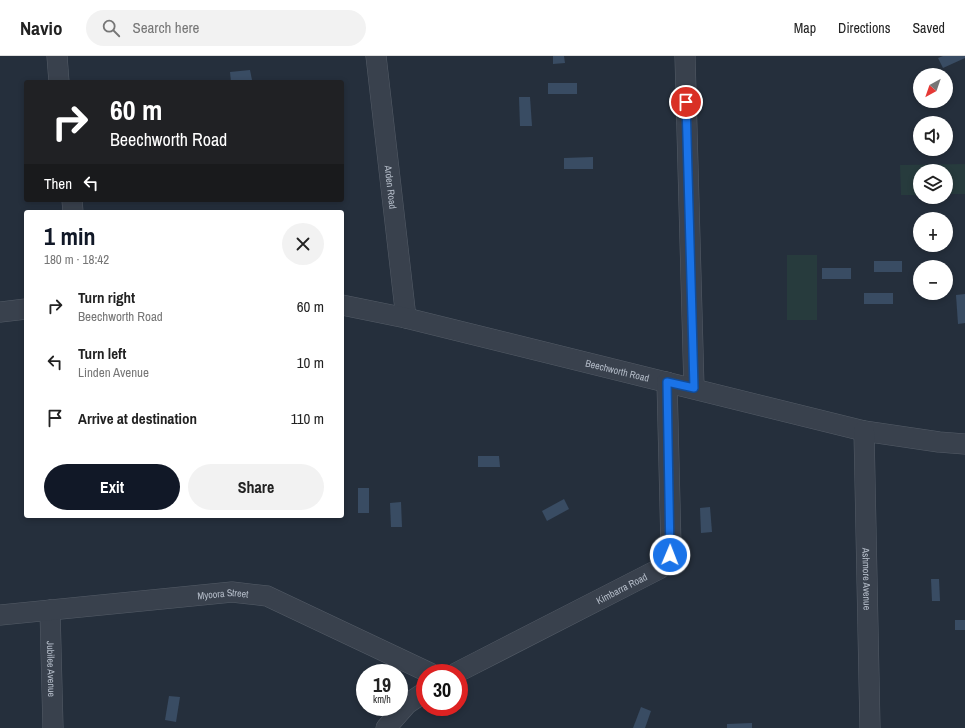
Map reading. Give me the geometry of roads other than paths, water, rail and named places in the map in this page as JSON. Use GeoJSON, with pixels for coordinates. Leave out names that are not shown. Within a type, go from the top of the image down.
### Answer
{"type":"FeatureCollection","features":[{"type":"Feature","properties":{"kind":"street"},"geometry":{"type":"LineString","coordinates":[[57,56],[59,80]]}},
{"type":"Feature","properties":{"kind":"street","name":"Arden Road"},"geometry":{"type":"LineString","coordinates":[[376,56],[406,318]]}},
{"type":"Feature","properties":{"kind":"street"},"geometry":{"type":"LineString","coordinates":[[685,56],[694,388]]}},
{"type":"Feature","properties":{"kind":"street","name":"Beechworth Road"},"geometry":{"type":"LineString","coordinates":[[344,305],[406,318],[864,431],[939,442],[965,444]]}},
{"type":"Feature","properties":{"kind":"street"},"geometry":{"type":"LineString","coordinates":[[0,312],[24,309]]}},
{"type":"Feature","properties":{"kind":"street","name":"Kimbarra Road"},"geometry":{"type":"LineString","coordinates":[[468,667],[659,569],[666,563],[670,555],[671,546],[667,382]]}},
{"type":"Feature","properties":{"kind":"street","name":"Ashmore Avenue"},"geometry":{"type":"LineString","coordinates":[[864,431],[870,728]]}},
{"type":"Feature","properties":{"kind":"street","name":"Myoora Street"},"geometry":{"type":"LineString","coordinates":[[0,616],[232,592],[267,596],[416,666]]}},
{"type":"Feature","properties":{"kind":"street","name":"Jubilee Avenue"},"geometry":{"type":"LineString","coordinates":[[50,610],[53,728]]}},
{"type":"Feature","properties":{"kind":"street"},"geometry":{"type":"LineString","coordinates":[[386,728],[407,704],[416,698]]}},
{"type":"Feature","properties":{"kind":"water"},"geometry":{"type":"Polygon","coordinates":[[[553,56],[564,56],[565,63],[553,64],[553,56]]]}},
{"type":"Feature","properties":{"kind":"water"},"geometry":{"type":"Polygon","coordinates":[[[943,56],[965,56],[965,58],[943,68],[938,58],[943,56]]]}},
{"type":"Feature","properties":{"kind":"water"},"geometry":{"type":"Polygon","coordinates":[[[250,70],[252,80],[231,80],[230,72],[250,70]]]}},
{"type":"Feature","properties":{"kind":"water"},"geometry":{"type":"Polygon","coordinates":[[[548,83],[577,83],[577,94],[548,94],[548,83]]]}},
{"type":"Feature","properties":{"kind":"water"},"geometry":{"type":"Polygon","coordinates":[[[519,97],[530,97],[532,126],[520,126],[519,97]]]}},
{"type":"Feature","properties":{"kind":"water"},"geometry":{"type":"Polygon","coordinates":[[[593,157],[593,169],[564,169],[564,158],[593,157]]]}},
{"type":"Feature","properties":{"kind":"water"},"geometry":{"type":"Polygon","coordinates":[[[874,261],[902,261],[902,272],[874,272],[874,261]]]}},
{"type":"Feature","properties":{"kind":"water"},"geometry":{"type":"Polygon","coordinates":[[[822,268],[851,268],[851,279],[822,279],[822,268]]]}},
{"type":"Feature","properties":{"kind":"water"},"geometry":{"type":"Polygon","coordinates":[[[864,293],[893,293],[893,304],[864,304],[864,293]]]}},
{"type":"Feature","properties":{"kind":"water"},"geometry":{"type":"Polygon","coordinates":[[[965,294],[965,323],[958,324],[956,295],[965,294]]]}},
{"type":"Feature","properties":{"kind":"water"},"geometry":{"type":"Polygon","coordinates":[[[478,456],[499,456],[500,467],[478,467],[478,456]]]}},
{"type":"Feature","properties":{"kind":"water"},"geometry":{"type":"Polygon","coordinates":[[[358,488],[369,488],[369,513],[358,513],[358,488]]]}},
{"type":"Feature","properties":{"kind":"water"},"geometry":{"type":"Polygon","coordinates":[[[564,499],[569,509],[547,521],[542,511],[564,499]]]}},
{"type":"Feature","properties":{"kind":"water"},"geometry":{"type":"Polygon","coordinates":[[[401,502],[402,527],[391,527],[390,503],[401,502]]]}},
{"type":"Feature","properties":{"kind":"water"},"geometry":{"type":"Polygon","coordinates":[[[710,507],[712,532],[701,533],[700,508],[710,507]]]}},
{"type":"Feature","properties":{"kind":"water"},"geometry":{"type":"Polygon","coordinates":[[[931,579],[939,579],[940,601],[932,601],[931,579]]]}},
{"type":"Feature","properties":{"kind":"water"},"geometry":{"type":"Polygon","coordinates":[[[955,620],[965,620],[965,630],[955,630],[955,620]]]}},
{"type":"Feature","properties":{"kind":"water"},"geometry":{"type":"Polygon","coordinates":[[[169,696],[180,697],[176,722],[165,720],[169,696]]]}},
{"type":"Feature","properties":{"kind":"water"},"geometry":{"type":"Polygon","coordinates":[[[641,707],[651,711],[645,728],[633,728],[641,707]]]}},
{"type":"Feature","properties":{"kind":"water"},"geometry":{"type":"Polygon","coordinates":[[[752,723],[752,728],[727,728],[727,724],[752,723]]]}}]}
